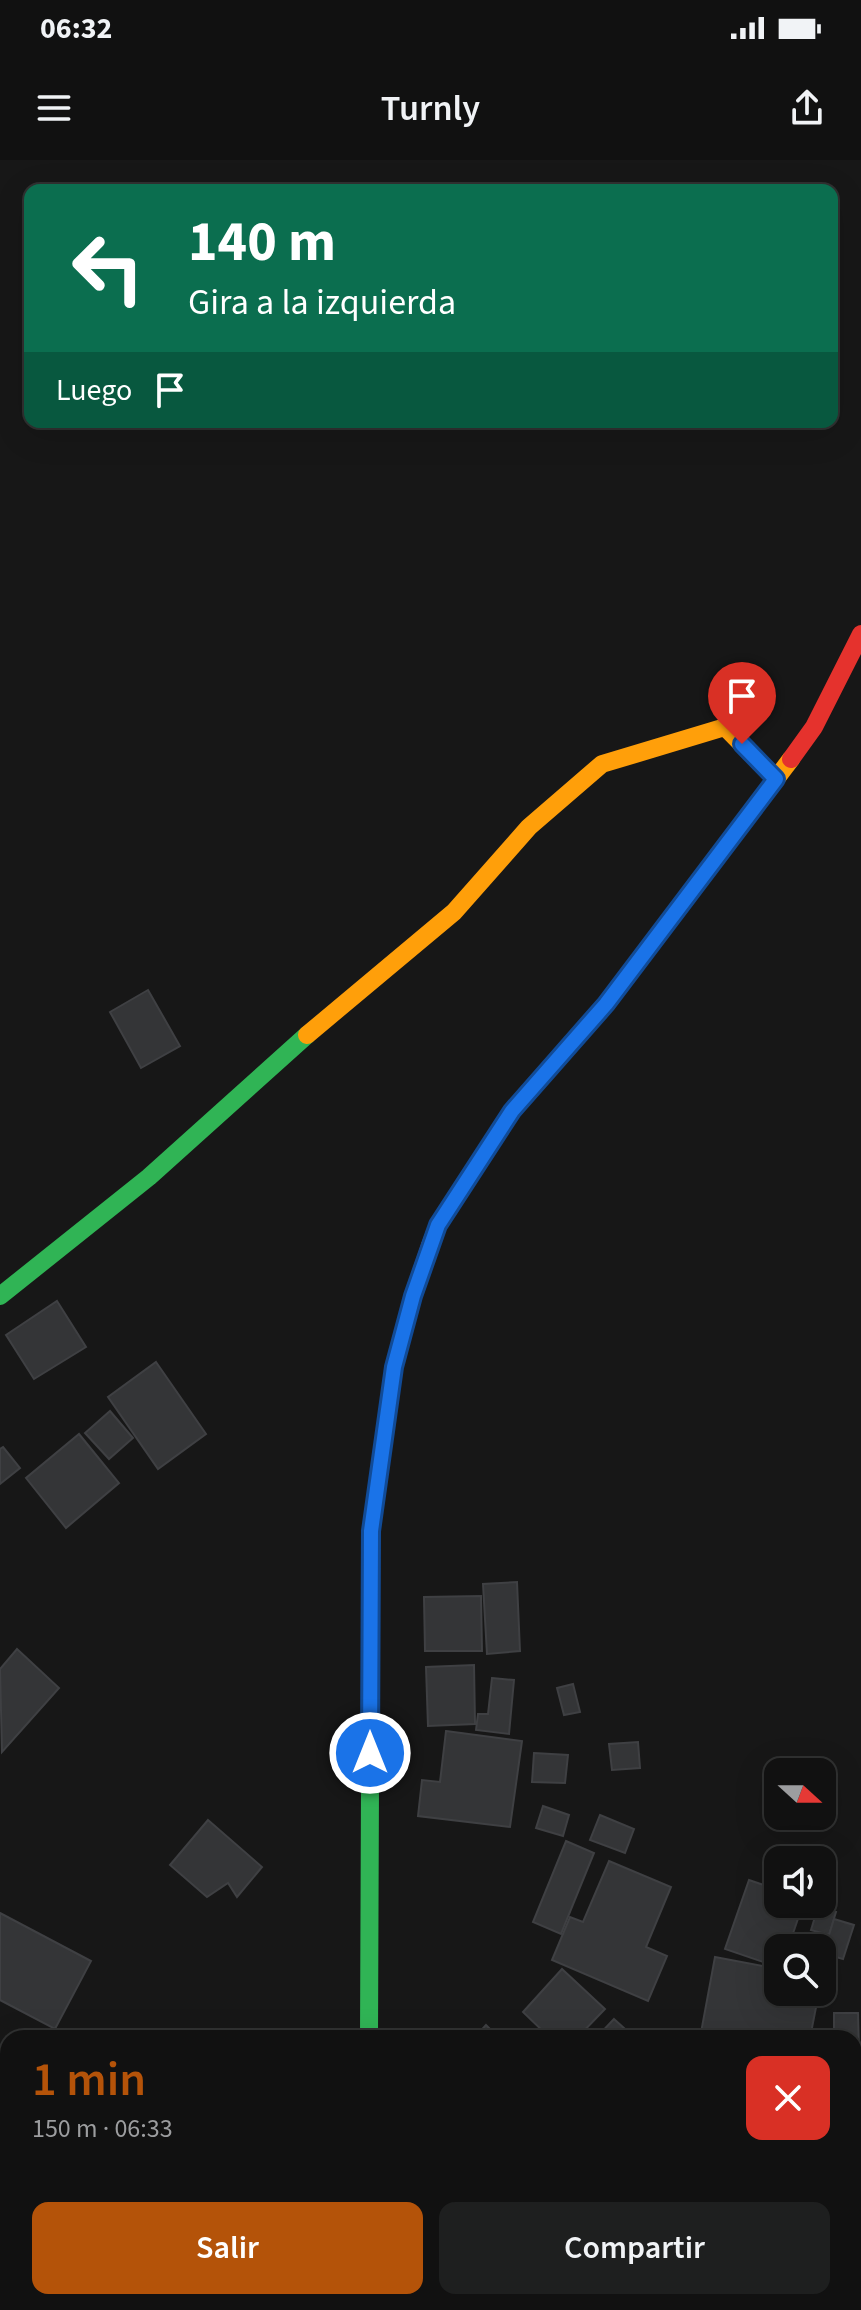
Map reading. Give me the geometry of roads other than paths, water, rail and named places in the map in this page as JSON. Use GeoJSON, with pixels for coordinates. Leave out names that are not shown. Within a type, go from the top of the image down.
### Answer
{"type":"FeatureCollection","features":[{"type":"Feature","properties":{"kind":"main road"},"geometry":{"type":"LineString","coordinates":[[369,2030],[371,1531],[394,1367],[413,1296],[438,1225],[512,1111],[606,1004],[814,727],[861,634]]}},
{"type":"Feature","properties":{"kind":"main road"},"geometry":{"type":"LineString","coordinates":[[814,727],[849,696]]}},
{"type":"Feature","properties":{"kind":"main road"},"geometry":{"type":"LineString","coordinates":[[0,1296],[149,1177],[272,1064],[454,912],[529,827],[602,764],[725,727],[776,779]]}}]}
